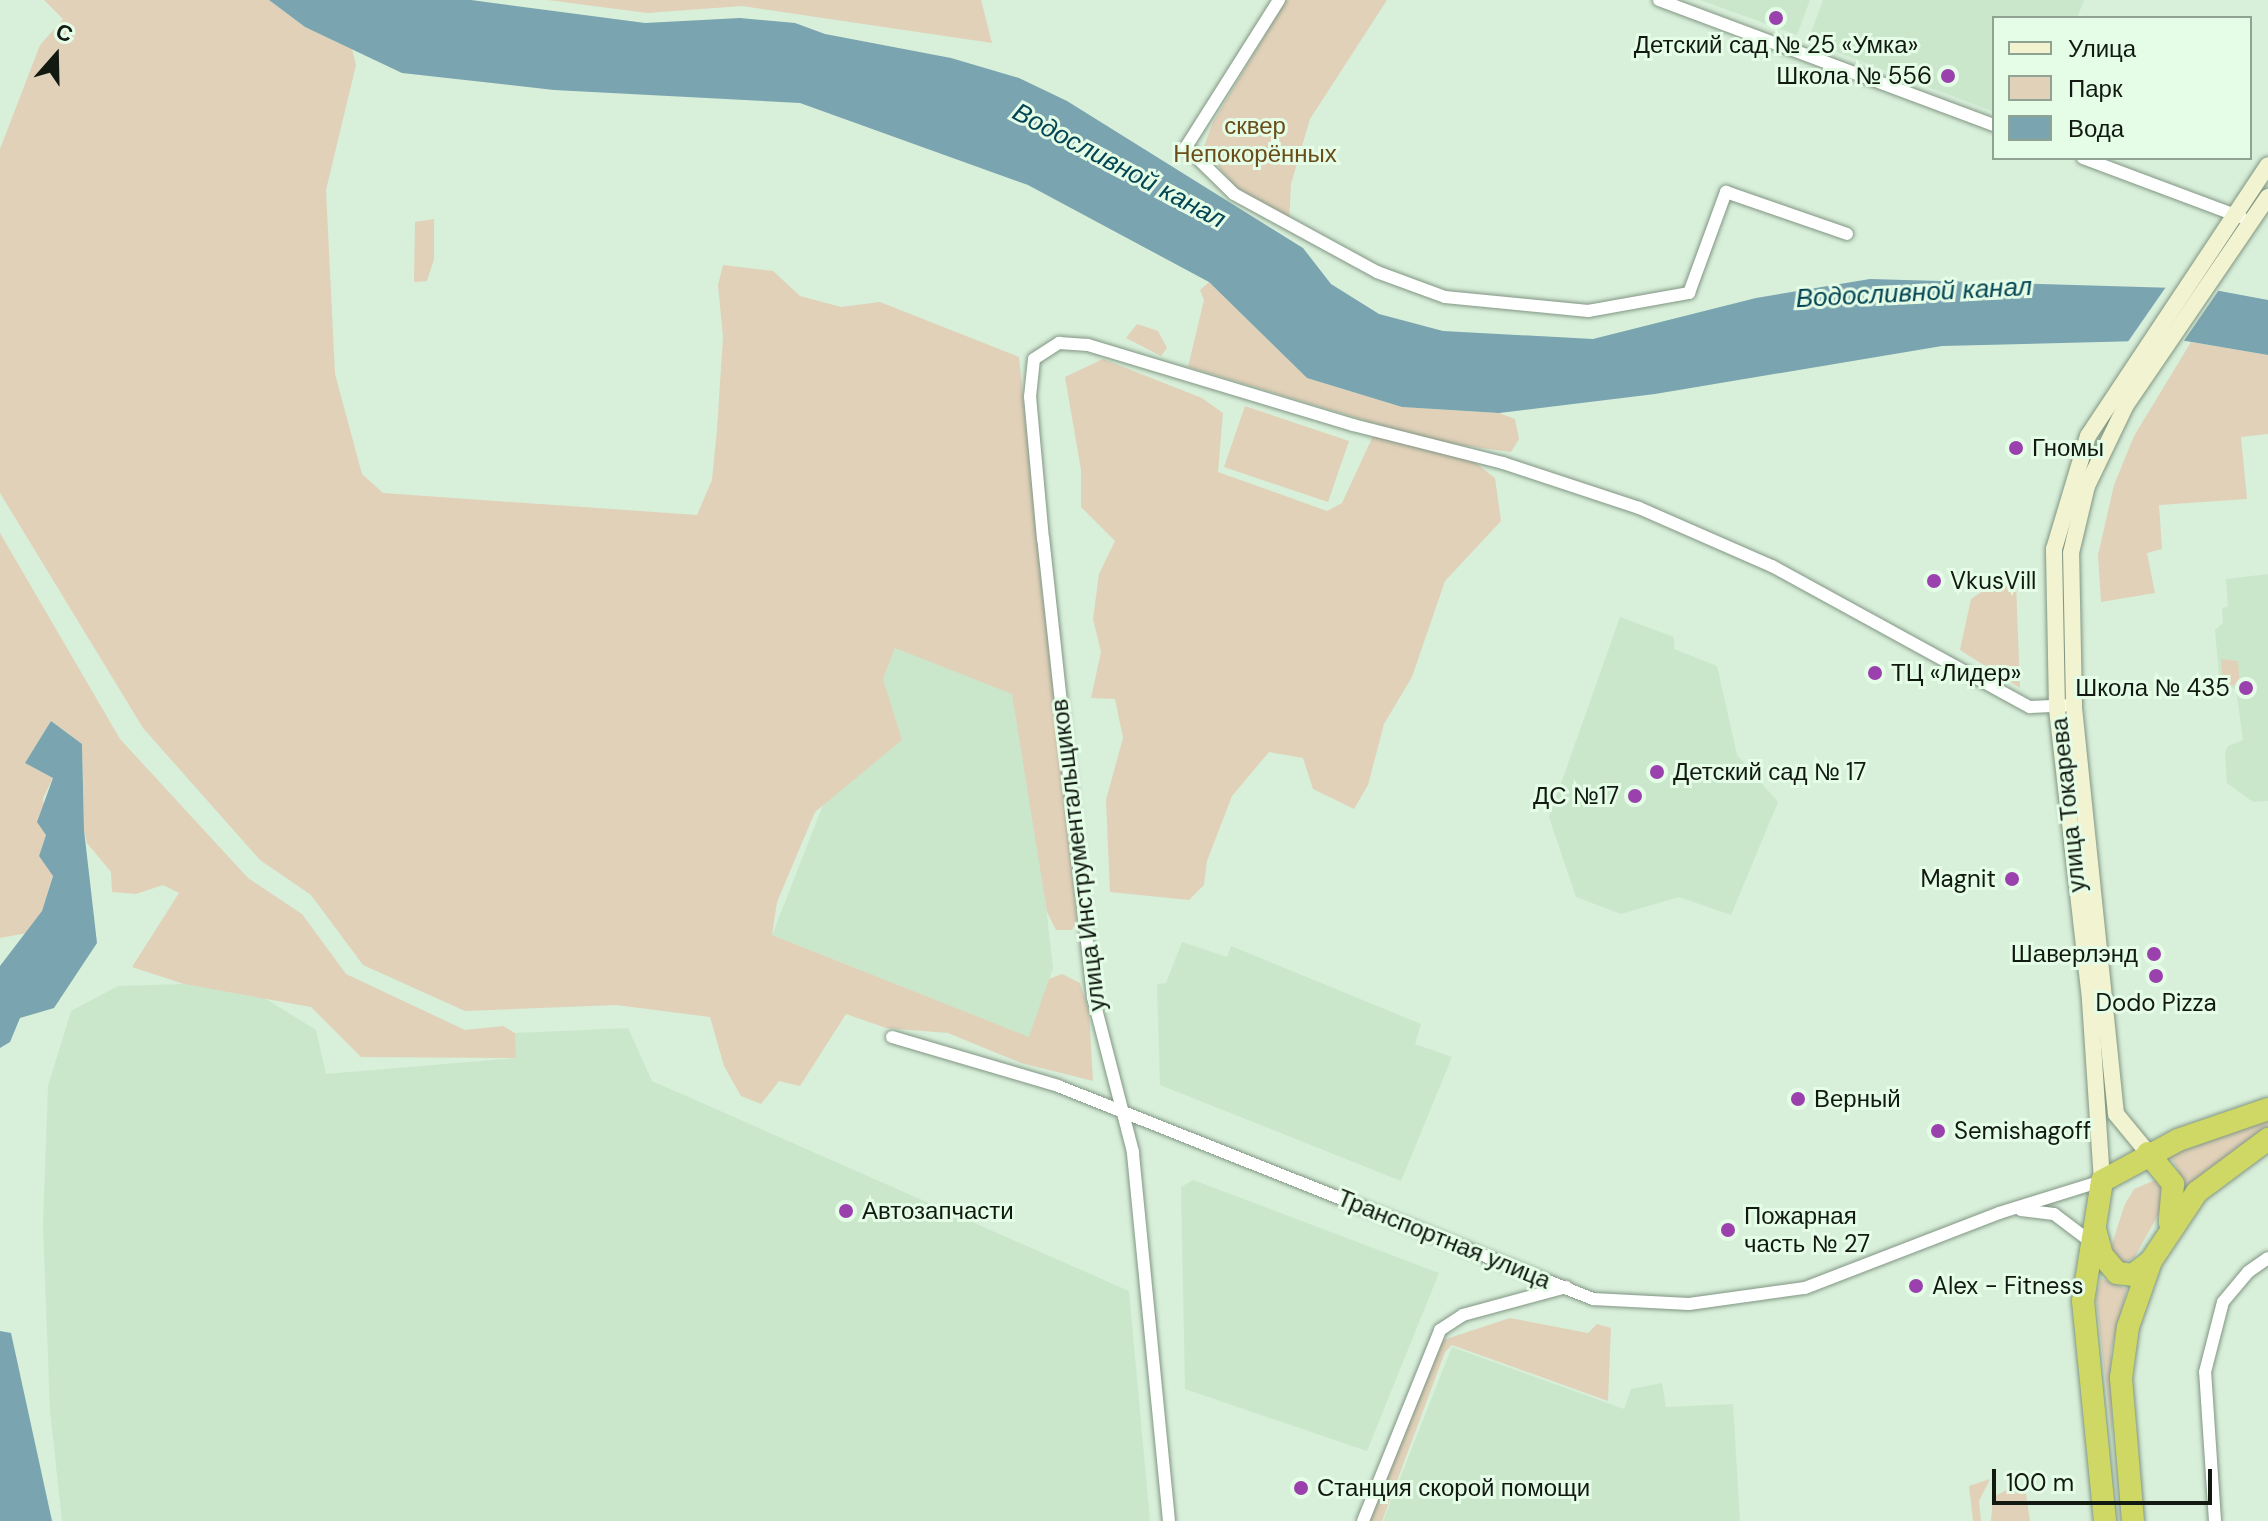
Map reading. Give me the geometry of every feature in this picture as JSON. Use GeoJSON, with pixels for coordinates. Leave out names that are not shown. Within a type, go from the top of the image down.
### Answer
{"type":"FeatureCollection","features":[{"type":"Feature","properties":{"kind":"highway"},"geometry":{"type":"LineString","coordinates":[[2105,1521],[2083,1301],[2102,1181],[2148,1153],[2268,1109]]}},
{"type":"Feature","properties":{"kind":"highway"},"geometry":{"type":"LineString","coordinates":[[2133,1521],[2121,1378],[2128,1327],[2151,1261],[2169,1226],[2220,1170],[2268,1139]]}},
{"type":"Feature","properties":{"kind":"highway"},"geometry":{"type":"LineString","coordinates":[[2148,1153],[2173,1184],[2169,1226]]}},
{"type":"Feature","properties":{"kind":"highway"},"geometry":{"type":"LineString","coordinates":[[2092,1233],[2102,1255],[2117,1273],[2133,1275],[2151,1261]]}},
{"type":"Feature","properties":{"kind":"main road"},"geometry":{"type":"LineString","coordinates":[[2235,214],[2268,165]]}},
{"type":"Feature","properties":{"kind":"main road"},"geometry":{"type":"LineString","coordinates":[[2251,222],[2268,197]]}},
{"type":"Feature","properties":{"kind":"main road","name":"улица Токарева"},"geometry":{"type":"LineString","coordinates":[[2148,1153],[2116,1114],[2052,585],[2063,509],[2088,436],[2140,351],[2235,214]]}},
{"type":"Feature","properties":{"kind":"main road","name":"улица Токарева"},"geometry":{"type":"LineString","coordinates":[[2102,1181],[2065,706],[2068,586],[2087,486],[2126,405],[2251,222]]}},
{"type":"Feature","properties":{"kind":"street"},"geometry":{"type":"LineString","coordinates":[[1279,0],[1186,147],[1234,194],[1296,233],[1377,272],[1445,297],[1488,305],[1588,311],[1689,293],[1726,192],[1847,234]]}},
{"type":"Feature","properties":{"kind":"street"},"geometry":{"type":"LineString","coordinates":[[1659,0],[1992,124]]}},
{"type":"Feature","properties":{"kind":"street"},"geometry":{"type":"LineString","coordinates":[[2088,160],[2251,222]]}},
{"type":"Feature","properties":{"kind":"street","name":"улица Инструментальщиков"},"geometry":{"type":"LineString","coordinates":[[1169,1521],[1126,1112],[1093,997],[1030,397],[1034,359],[1059,343],[1088,345],[1353,425],[1503,463],[1639,508],[1772,566],[2030,707],[2065,706]]}},
{"type":"Feature","properties":{"kind":"street","name":"Транспортная улица"},"geometry":{"type":"LineString","coordinates":[[892,1037],[1058,1086],[1593,1299],[1675,1304],[1805,1288],[2006,1211],[2102,1181]]}},
{"type":"Feature","properties":{"kind":"street","name":"Транспортная улица"},"geometry":{"type":"LineString","coordinates":[[2006,1211],[2054,1214],[2092,1233]]}},
{"type":"Feature","properties":{"kind":"street"},"geometry":{"type":"LineString","coordinates":[[2215,1521],[2208,1360],[2223,1302],[2248,1272],[2268,1258]]}},
{"type":"Feature","properties":{"kind":"street"},"geometry":{"type":"LineString","coordinates":[[1363,1521],[1440,1330],[1463,1315],[1566,1287]]}},
{"type":"Feature","properties":{"kind":"shaded area","name":"Детский сад № 25 «Умка»"},"geometry":{"type":"Polygon","coordinates":[[[1700,0],[1810,0],[1797,35],[1700,0]]]}},
{"type":"Feature","properties":{"kind":"shaded area","name":"Школа № 556"},"geometry":{"type":"Polygon","coordinates":[[[1823,0],[2084,0],[2078,16],[1992,16],[1992,111],[1808,41],[1823,0]]]}},
{"type":"Feature","properties":{"kind":"shaded area","name":"Школа № 435"},"geometry":{"type":"Polygon","coordinates":[[[2268,574],[2268,801],[2253,802],[2227,783],[2225,753],[2228,746],[2243,740],[2236,689],[2220,686],[2215,630],[2223,623],[2222,608],[2228,607],[2226,579],[2268,574]]]}},
{"type":"Feature","properties":{"kind":"shaded area","name":"Детский сад № 17"},"geometry":{"type":"Polygon","coordinates":[[[1620,617],[1674,637],[1674,649],[1717,666],[1737,755],[1778,802],[1731,915],[1679,897],[1621,914],[1576,897],[1549,817],[1620,617]]]}},
{"type":"Feature","properties":{"kind":"shaded area"},"geometry":{"type":"Polygon","coordinates":[[[891,632],[1021,684],[1053,968],[1030,1038],[772,935],[891,632]]]}},
{"type":"Feature","properties":{"kind":"shaded area"},"geometry":{"type":"Polygon","coordinates":[[[1182,942],[1227,957],[1231,946],[1421,1024],[1415,1044],[1452,1057],[1401,1181],[1160,1085],[1157,984],[1166,983],[1182,942]]]}},
{"type":"Feature","properties":{"kind":"shaded area"},"geometry":{"type":"Polygon","coordinates":[[[184,984],[261,996],[316,1030],[326,1074],[515,1058],[515,1033],[628,1028],[652,1081],[1129,1291],[1150,1521],[62,1521],[50,1411],[43,1227],[48,1086],[71,1011],[118,986],[184,984]]]}},
{"type":"Feature","properties":{"kind":"shaded area"},"geometry":{"type":"Polygon","coordinates":[[[1193,1180],[1439,1273],[1367,1451],[1185,1389],[1181,1187],[1193,1180]]]}},
{"type":"Feature","properties":{"kind":"shaded area"},"geometry":{"type":"Polygon","coordinates":[[[1452,1347],[1624,1409],[1631,1389],[1662,1383],[1666,1407],[1733,1404],[1740,1521],[1383,1521],[1452,1347]]]}},
{"type":"Feature","properties":{"kind":"green space"},"geometry":{"type":"Polygon","coordinates":[[[44,0],[269,0],[305,27],[352,49],[356,65],[326,190],[335,374],[362,474],[383,493],[697,515],[712,480],[723,337],[718,285],[723,265],[773,271],[800,296],[841,307],[880,302],[1019,357],[1077,921],[1072,930],[1056,930],[1047,912],[1012,694],[895,648],[883,679],[902,740],[815,812],[777,902],[772,935],[1029,1037],[1049,979],[1062,974],[1080,983],[1089,1012],[1093,1081],[1021,1063],[948,1033],[886,1028],[846,1014],[800,1086],[779,1081],[761,1104],[741,1096],[724,1066],[710,1017],[616,1005],[465,1011],[363,965],[311,895],[260,860],[143,728],[0,493],[0,149],[40,45],[63,19],[44,0]]]}},
{"type":"Feature","properties":{"kind":"green space"},"geometry":{"type":"Polygon","coordinates":[[[548,0],[981,0],[992,43],[742,6],[647,13],[548,0]]]}},
{"type":"Feature","properties":{"kind":"green space","name":"сквер Непокорённых"},"geometry":{"type":"Polygon","coordinates":[[[1286,0],[1387,0],[1310,119],[1291,184],[1289,222],[1235,186],[1203,149],[1213,122],[1286,0]]]}},
{"type":"Feature","properties":{"kind":"green space"},"geometry":{"type":"Polygon","coordinates":[[[434,219],[434,259],[427,281],[414,282],[415,222],[434,219]]]}},
{"type":"Feature","properties":{"kind":"green space"},"geometry":{"type":"Polygon","coordinates":[[[1209,282],[1307,378],[1402,407],[1499,413],[1515,419],[1519,439],[1511,452],[1437,442],[1188,367],[1204,300],[1200,290],[1209,282]]]}},
{"type":"Feature","properties":{"kind":"green space"},"geometry":{"type":"Polygon","coordinates":[[[1137,324],[1158,331],[1167,348],[1161,356],[1126,338],[1137,324]]]}},
{"type":"Feature","properties":{"kind":"green space"},"geometry":{"type":"Polygon","coordinates":[[[2191,342],[2268,355],[2268,434],[2241,437],[2247,499],[2159,505],[2162,549],[2147,553],[2155,593],[2101,602],[2098,555],[2114,485],[2134,436],[2191,342]]]}},
{"type":"Feature","properties":{"kind":"green space"},"geometry":{"type":"Polygon","coordinates":[[[1103,359],[1202,398],[1223,413],[1218,472],[1327,511],[1342,503],[1373,436],[1472,460],[1495,478],[1501,521],[1445,581],[1412,677],[1384,724],[1368,785],[1354,809],[1313,789],[1303,758],[1269,752],[1232,796],[1207,861],[1204,885],[1189,900],[1110,892],[1106,800],[1123,738],[1115,699],[1091,698],[1101,652],[1093,619],[1099,574],[1115,541],[1081,507],[1081,470],[1065,377],[1103,359]]]}},
{"type":"Feature","properties":{"kind":"green space"},"geometry":{"type":"Polygon","coordinates":[[[1245,406],[1349,441],[1328,502],[1224,467],[1245,406]]]}},
{"type":"Feature","properties":{"kind":"green space"},"geometry":{"type":"Polygon","coordinates":[[[0,533],[120,739],[248,878],[302,914],[346,974],[465,1030],[503,1026],[515,1033],[516,1058],[361,1057],[311,1007],[184,984],[132,967],[179,893],[163,885],[136,894],[112,892],[111,872],[87,843],[84,830],[82,744],[51,721],[25,763],[53,778],[43,798],[46,835],[39,856],[53,875],[42,911],[27,933],[0,938],[0,533]]]}},
{"type":"Feature","properties":{"kind":"green space"},"geometry":{"type":"Polygon","coordinates":[[[1998,581],[2016,583],[2020,688],[1960,650],[1971,599],[1998,581]]]}},
{"type":"Feature","properties":{"kind":"green space"},"geometry":{"type":"Polygon","coordinates":[[[2221,659],[2238,661],[2240,686],[2223,684],[2221,659]]]}},
{"type":"Feature","properties":{"kind":"green space"},"geometry":{"type":"Polygon","coordinates":[[[2268,1119],[2268,1128],[2187,1188],[2170,1155],[2268,1119]]]}},
{"type":"Feature","properties":{"kind":"green space"},"geometry":{"type":"Polygon","coordinates":[[[2158,1179],[2167,1199],[2134,1258],[2119,1265],[2111,1247],[2125,1204],[2134,1189],[2158,1179]]]}},
{"type":"Feature","properties":{"kind":"green space"},"geometry":{"type":"Polygon","coordinates":[[[2101,1278],[2127,1289],[2111,1351],[2112,1436],[2096,1297],[2101,1278]]]}},
{"type":"Feature","properties":{"kind":"green space"},"geometry":{"type":"Polygon","coordinates":[[[1510,1318],[1588,1333],[1597,1324],[1611,1328],[1608,1401],[1452,1345],[1445,1352],[1382,1521],[1364,1521],[1440,1341],[1510,1318]]]}},
{"type":"Feature","properties":{"kind":"green space"},"geometry":{"type":"Polygon","coordinates":[[[1990,1479],[1979,1501],[1981,1521],[1973,1521],[1969,1486],[1990,1479]]]}},
{"type":"Feature","properties":{"kind":"green space"},"geometry":{"type":"Polygon","coordinates":[[[2012,1487],[2026,1494],[2030,1521],[1991,1521],[1993,1497],[2012,1487]]]}},
{"type":"Feature","properties":{"kind":"water","name":"Водосливной канал"},"geometry":{"type":"Polygon","coordinates":[[[269,0],[471,0],[645,23],[740,18],[795,23],[825,34],[951,58],[1019,78],[1067,101],[1303,248],[1331,284],[1379,314],[1443,331],[1593,339],[1756,298],[1870,279],[2209,289],[2268,300],[2268,355],[2180,340],[1942,346],[1655,394],[1499,413],[1402,407],[1307,378],[1209,282],[1028,185],[800,103],[554,90],[402,73],[305,27],[269,0]]]}},
{"type":"Feature","properties":{"kind":"water"},"geometry":{"type":"Polygon","coordinates":[[[51,721],[82,744],[84,830],[97,943],[54,1008],[20,1018],[10,1042],[0,1048],[0,966],[42,911],[53,876],[39,856],[46,835],[37,822],[53,778],[25,763],[51,721]]]}},
{"type":"Feature","properties":{"kind":"water"},"geometry":{"type":"Polygon","coordinates":[[[0,1331],[11,1333],[52,1521],[0,1521],[0,1331]]]}},
{"type":"Feature","properties":{"kind":"pier"},"geometry":{"type":"Polygon","coordinates":[[[2168,284],[2221,287],[2181,345],[2125,346],[2168,284]]]}},
{"type":"Feature","properties":{"kind":"place","name":"Детский сад № 25 «Умка»"},"geometry":{"type":"Point","coordinates":[1776,18]}},
{"type":"Feature","properties":{"kind":"place","name":"Школа № 556"},"geometry":{"type":"Point","coordinates":[1948,76]}},
{"type":"Feature","properties":{"kind":"place","name":"Гномы"},"geometry":{"type":"Point","coordinates":[2016,448]}},
{"type":"Feature","properties":{"kind":"place","name":"VkusVill"},"geometry":{"type":"Point","coordinates":[1934,581]}},
{"type":"Feature","properties":{"kind":"place","name":"ТЦ «Лидер»"},"geometry":{"type":"Point","coordinates":[1875,673]}},
{"type":"Feature","properties":{"kind":"place","name":"Школа № 435"},"geometry":{"type":"Point","coordinates":[2246,688]}},
{"type":"Feature","properties":{"kind":"place","name":"Детский сад № 17"},"geometry":{"type":"Point","coordinates":[1657,772]}},
{"type":"Feature","properties":{"kind":"place","name":"ДС №17"},"geometry":{"type":"Point","coordinates":[1635,796]}},
{"type":"Feature","properties":{"kind":"place","name":"Magnit"},"geometry":{"type":"Point","coordinates":[2012,879]}},
{"type":"Feature","properties":{"kind":"place","name":"Шаверлэнд"},"geometry":{"type":"Point","coordinates":[2154,954]}},
{"type":"Feature","properties":{"kind":"place","name":"Dodo Pizza"},"geometry":{"type":"Point","coordinates":[2156,976]}},
{"type":"Feature","properties":{"kind":"place","name":"Верный"},"geometry":{"type":"Point","coordinates":[1798,1099]}},
{"type":"Feature","properties":{"kind":"place","name":"Semishagoff"},"geometry":{"type":"Point","coordinates":[1938,1131]}},
{"type":"Feature","properties":{"kind":"place","name":"Автозапчасти"},"geometry":{"type":"Point","coordinates":[846,1211]}},
{"type":"Feature","properties":{"kind":"place","name":"Пожарная часть № 27"},"geometry":{"type":"Point","coordinates":[1728,1230]}},
{"type":"Feature","properties":{"kind":"place","name":"Alex - Fitness"},"geometry":{"type":"Point","coordinates":[1916,1286]}},
{"type":"Feature","properties":{"kind":"place","name":"Станция скорой помощи"},"geometry":{"type":"Point","coordinates":[1301,1488]}}]}
